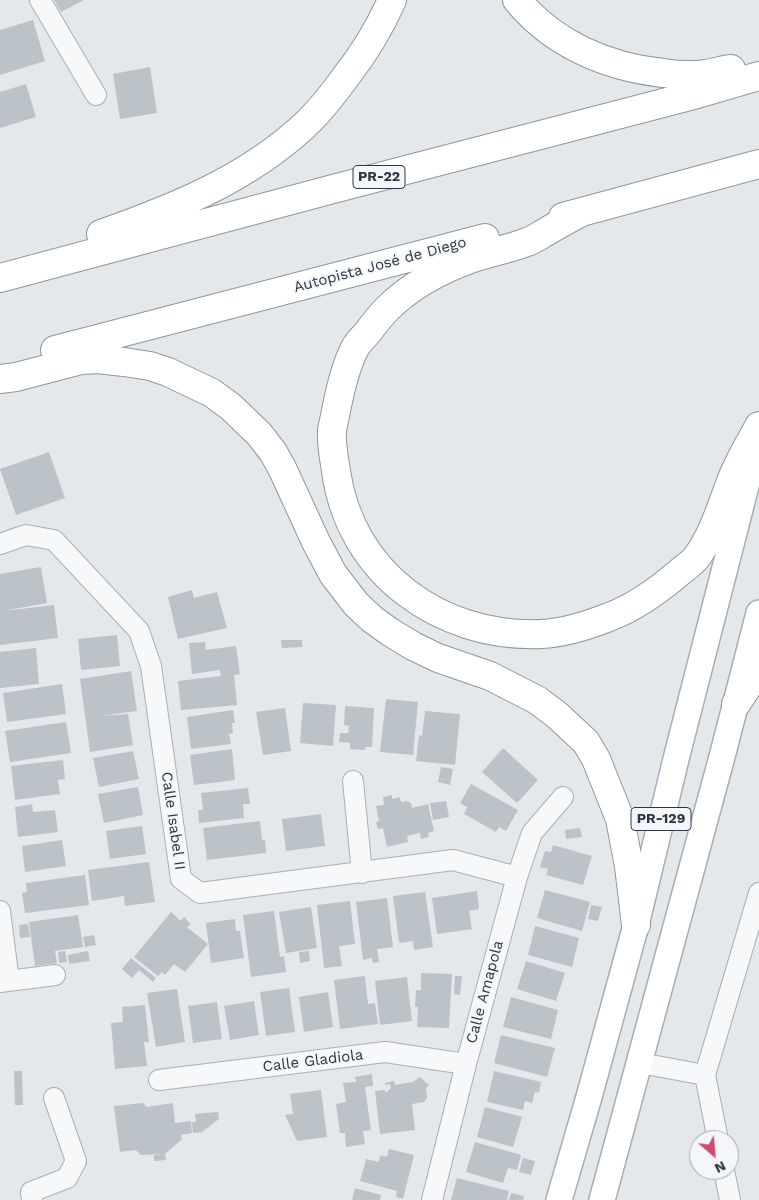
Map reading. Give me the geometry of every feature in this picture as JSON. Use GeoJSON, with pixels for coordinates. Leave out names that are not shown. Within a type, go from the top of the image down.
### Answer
{"type":"FeatureCollection","features":[{"type":"Feature","properties":{"kind":"highway"},"geometry":{"type":"LineString","coordinates":[[0,267],[22,255],[90,237],[165,210],[213,189],[245,171],[281,146],[306,124],[333,94],[374,36],[392,0]]}},
{"type":"Feature","properties":{"kind":"highway"},"geometry":{"type":"LineString","coordinates":[[517,0],[526,12],[547,30],[591,56],[618,65],[648,72],[681,75],[705,74],[746,66],[759,70]]}},
{"type":"Feature","properties":{"kind":"highway","name":"PR-22"},"geometry":{"type":"LineString","coordinates":[[0,278],[690,96],[759,76]]}},
{"type":"Feature","properties":{"kind":"highway","name":"Autopista José de Diego"},"geometry":{"type":"LineString","coordinates":[[0,366],[88,341],[580,213],[755,165]]}},
{"type":"Feature","properties":{"kind":"highway"},"geometry":{"type":"LineString","coordinates":[[580,213],[528,242],[472,258],[421,281],[400,297],[386,311],[356,347],[346,371],[338,399],[332,432],[334,460],[338,488],[346,512],[356,536],[374,562],[396,584],[418,601],[463,624],[490,630],[542,634],[593,623],[617,614],[643,600],[696,559],[722,507],[730,482],[759,426]]}},
{"type":"Feature","properties":{"kind":"highway"},"geometry":{"type":"LineString","coordinates":[[0,379],[16,377],[81,360],[124,362],[150,366],[168,372],[212,393],[231,407],[259,434],[274,452],[333,574],[356,604],[390,632],[413,646],[438,658],[490,676],[538,700],[586,742],[596,758],[620,819],[629,866],[636,925]]}},
{"type":"Feature","properties":{"kind":"highway"},"geometry":{"type":"LineString","coordinates":[[736,704],[759,669]]}},
{"type":"Feature","properties":{"kind":"main road","name":"PR-129"},"geometry":{"type":"LineString","coordinates":[[559,1200],[636,925],[676,759],[759,437]]}},
{"type":"Feature","properties":{"kind":"main road","name":"PR-129"},"geometry":{"type":"LineString","coordinates":[[602,1200],[759,614]]}},
{"type":"Feature","properties":{"kind":"street"},"geometry":{"type":"LineString","coordinates":[[40,0],[96,95]]}},
{"type":"Feature","properties":{"kind":"street","name":"Calle Isabel II"},"geometry":{"type":"LineString","coordinates":[[0,544],[26,535],[54,540],[139,631],[151,666],[181,878],[200,893],[453,860],[517,877]]}},
{"type":"Feature","properties":{"kind":"street"},"geometry":{"type":"LineString","coordinates":[[353,781],[362,873]]}},
{"type":"Feature","properties":{"kind":"street","name":"Calle Amapola"},"geometry":{"type":"LineString","coordinates":[[432,1200],[466,1064],[517,877],[532,833],[564,797]]}},
{"type":"Feature","properties":{"kind":"street"},"geometry":{"type":"LineString","coordinates":[[716,1130],[705,1074],[759,893]]}},
{"type":"Feature","properties":{"kind":"street"},"geometry":{"type":"LineString","coordinates":[[0,911],[5,982],[55,975]]}},
{"type":"Feature","properties":{"kind":"street","name":"Calle Gladiola"},"geometry":{"type":"LineString","coordinates":[[159,1080],[385,1052],[466,1064]]}},
{"type":"Feature","properties":{"kind":"street"},"geometry":{"type":"LineString","coordinates":[[640,1063],[705,1074]]}},
{"type":"Feature","properties":{"kind":"street"},"geometry":{"type":"LineString","coordinates":[[32,1200],[31,1192],[67,1178],[76,1161],[54,1098]]}},
{"type":"Feature","properties":{"kind":"street"},"geometry":{"type":"LineString","coordinates":[[726,1180],[730,1200]]}},
{"type":"Feature","properties":{"kind":"building"},"geometry":{"type":"Polygon","coordinates":[[[54,0],[84,0],[61,12],[54,0]]]}},
{"type":"Feature","properties":{"kind":"building"},"geometry":{"type":"Polygon","coordinates":[[[33,20],[45,61],[0,75],[0,30],[33,20]]]}},
{"type":"Feature","properties":{"kind":"building"},"geometry":{"type":"Polygon","coordinates":[[[150,67],[157,113],[120,119],[113,74],[150,67]]]}},
{"type":"Feature","properties":{"kind":"building"},"geometry":{"type":"Polygon","coordinates":[[[26,84],[36,117],[0,128],[0,92],[26,84]]]}},
{"type":"Feature","properties":{"kind":"building"},"geometry":{"type":"Polygon","coordinates":[[[49,452],[65,498],[16,515],[0,469],[49,452]]]}},
{"type":"Feature","properties":{"kind":"building"},"geometry":{"type":"Polygon","coordinates":[[[41,567],[47,603],[3,611],[54,605],[58,638],[0,645],[0,574],[41,567]]]}},
{"type":"Feature","properties":{"kind":"building"},"geometry":{"type":"Polygon","coordinates":[[[192,590],[194,598],[217,592],[227,628],[178,639],[168,597],[192,590]]]}},
{"type":"Feature","properties":{"kind":"building"},"geometry":{"type":"Polygon","coordinates":[[[117,635],[120,666],[81,670],[78,639],[117,635]]]}},
{"type":"Feature","properties":{"kind":"building"},"geometry":{"type":"Polygon","coordinates":[[[281,640],[302,640],[302,647],[282,648],[281,640]]]}},
{"type":"Feature","properties":{"kind":"building"},"geometry":{"type":"Polygon","coordinates":[[[205,642],[206,650],[236,646],[240,674],[234,675],[237,705],[181,710],[178,681],[221,676],[220,670],[192,674],[189,643],[205,642]]]}},
{"type":"Feature","properties":{"kind":"building"},"geometry":{"type":"Polygon","coordinates":[[[36,648],[39,684],[0,688],[0,652],[36,648]]]}},
{"type":"Feature","properties":{"kind":"building"},"geometry":{"type":"Polygon","coordinates":[[[131,671],[137,711],[100,716],[128,714],[133,745],[90,752],[80,679],[131,671]]]}},
{"type":"Feature","properties":{"kind":"building"},"geometry":{"type":"Polygon","coordinates":[[[62,684],[66,714],[7,722],[3,693],[62,684]]]}},
{"type":"Feature","properties":{"kind":"building"},"geometry":{"type":"Polygon","coordinates":[[[386,699],[418,702],[413,755],[380,752],[386,699]]]}},
{"type":"Feature","properties":{"kind":"building"},"geometry":{"type":"Polygon","coordinates":[[[303,703],[336,705],[333,746],[300,743],[303,703]]]}},
{"type":"Feature","properties":{"kind":"building"},"geometry":{"type":"Polygon","coordinates":[[[345,706],[374,708],[372,747],[365,747],[365,750],[350,749],[350,743],[339,742],[340,733],[348,733],[349,726],[344,725],[345,706]]]}},
{"type":"Feature","properties":{"kind":"building"},"geometry":{"type":"Polygon","coordinates":[[[285,708],[291,751],[263,755],[256,712],[285,708]]]}},
{"type":"Feature","properties":{"kind":"building"},"geometry":{"type":"Polygon","coordinates":[[[233,710],[235,723],[232,723],[233,733],[229,734],[231,744],[191,749],[187,717],[233,710]]]}},
{"type":"Feature","properties":{"kind":"building"},"geometry":{"type":"Polygon","coordinates":[[[425,711],[460,714],[455,765],[416,761],[419,735],[422,736],[425,711]]]}},
{"type":"Feature","properties":{"kind":"building"},"geometry":{"type":"Polygon","coordinates":[[[66,722],[71,753],[10,762],[5,731],[66,722]]]}},
{"type":"Feature","properties":{"kind":"building"},"geometry":{"type":"Polygon","coordinates":[[[503,748],[538,780],[517,803],[482,772],[503,748]]]}},
{"type":"Feature","properties":{"kind":"building"},"geometry":{"type":"Polygon","coordinates":[[[232,749],[235,780],[194,785],[190,755],[232,749]]]}},
{"type":"Feature","properties":{"kind":"building"},"geometry":{"type":"Polygon","coordinates":[[[133,751],[139,779],[99,787],[93,758],[133,751]]]}},
{"type":"Feature","properties":{"kind":"building"},"geometry":{"type":"Polygon","coordinates":[[[63,760],[65,779],[58,780],[60,794],[15,800],[11,766],[63,760]]]}},
{"type":"Feature","properties":{"kind":"building"},"geometry":{"type":"Polygon","coordinates":[[[441,767],[453,769],[450,785],[438,782],[441,767]]]}},
{"type":"Feature","properties":{"kind":"building"},"geometry":{"type":"Polygon","coordinates":[[[471,784],[518,810],[506,831],[499,827],[496,832],[464,814],[467,807],[460,803],[471,784]]]}},
{"type":"Feature","properties":{"kind":"building"},"geometry":{"type":"Polygon","coordinates":[[[138,787],[143,815],[104,823],[98,794],[138,787]]]}},
{"type":"Feature","properties":{"kind":"building"},"geometry":{"type":"Polygon","coordinates":[[[248,788],[250,804],[243,804],[244,818],[199,823],[198,810],[203,810],[201,793],[248,788]]]}},
{"type":"Feature","properties":{"kind":"building"},"geometry":{"type":"Polygon","coordinates":[[[392,795],[392,799],[400,797],[401,802],[407,801],[411,803],[412,808],[428,804],[434,831],[428,833],[429,837],[421,839],[420,833],[407,836],[408,842],[387,847],[383,828],[378,829],[376,822],[379,821],[376,806],[384,805],[383,797],[392,795]]]}},
{"type":"Feature","properties":{"kind":"building"},"geometry":{"type":"Polygon","coordinates":[[[446,801],[449,817],[433,820],[430,803],[446,801]]]}},
{"type":"Feature","properties":{"kind":"building"},"geometry":{"type":"Polygon","coordinates":[[[32,804],[33,812],[55,810],[58,832],[18,837],[15,807],[32,804]]]}},
{"type":"Feature","properties":{"kind":"building"},"geometry":{"type":"Polygon","coordinates":[[[321,814],[325,846],[286,851],[282,819],[321,814]]]}},
{"type":"Feature","properties":{"kind":"building"},"geometry":{"type":"Polygon","coordinates":[[[260,821],[262,840],[265,840],[266,853],[207,860],[203,828],[260,821]]]}},
{"type":"Feature","properties":{"kind":"building"},"geometry":{"type":"Polygon","coordinates":[[[142,826],[146,854],[110,859],[106,831],[142,826]]]}},
{"type":"Feature","properties":{"kind":"building"},"geometry":{"type":"Polygon","coordinates":[[[580,828],[582,837],[566,839],[565,830],[580,828]]]}},
{"type":"Feature","properties":{"kind":"building"},"geometry":{"type":"Polygon","coordinates":[[[62,840],[66,866],[25,872],[22,846],[62,840]]]}},
{"type":"Feature","properties":{"kind":"building"},"geometry":{"type":"Polygon","coordinates":[[[553,845],[592,856],[583,885],[546,875],[548,869],[540,867],[545,851],[551,852],[553,845]]]}},
{"type":"Feature","properties":{"kind":"building"},"geometry":{"type":"Polygon","coordinates":[[[149,862],[155,902],[125,906],[124,896],[92,901],[88,870],[149,862]]]}},
{"type":"Feature","properties":{"kind":"building"},"geometry":{"type":"Polygon","coordinates":[[[85,875],[89,905],[25,913],[22,893],[27,892],[26,883],[85,875]]]}},
{"type":"Feature","properties":{"kind":"building"},"geometry":{"type":"Polygon","coordinates":[[[545,890],[590,902],[582,931],[537,918],[545,890]]]}},
{"type":"Feature","properties":{"kind":"building"},"geometry":{"type":"Polygon","coordinates":[[[477,891],[479,909],[469,911],[472,929],[437,934],[432,898],[477,891]]]}},
{"type":"Feature","properties":{"kind":"building"},"geometry":{"type":"Polygon","coordinates":[[[425,892],[433,947],[414,950],[413,941],[399,943],[393,896],[425,892]]]}},
{"type":"Feature","properties":{"kind":"building"},"geometry":{"type":"Polygon","coordinates":[[[387,898],[393,947],[377,949],[379,962],[373,963],[372,958],[363,960],[356,902],[387,898]]]}},
{"type":"Feature","properties":{"kind":"building"},"geometry":{"type":"Polygon","coordinates":[[[350,901],[355,944],[339,946],[342,966],[324,968],[317,905],[350,901]]]}},
{"type":"Feature","properties":{"kind":"building"},"geometry":{"type":"Polygon","coordinates":[[[591,905],[602,907],[598,921],[588,919],[591,905]]]}},
{"type":"Feature","properties":{"kind":"building"},"geometry":{"type":"Polygon","coordinates":[[[311,907],[317,948],[286,953],[279,912],[311,907]]]}},
{"type":"Feature","properties":{"kind":"building"},"geometry":{"type":"Polygon","coordinates":[[[274,911],[280,957],[284,956],[286,972],[251,977],[243,915],[274,911]]]}},
{"type":"Feature","properties":{"kind":"building"},"geometry":{"type":"Polygon","coordinates":[[[171,912],[181,921],[184,917],[191,924],[187,927],[208,944],[185,972],[174,964],[165,975],[162,972],[158,976],[134,957],[171,912]]]}},
{"type":"Feature","properties":{"kind":"building"},"geometry":{"type":"Polygon","coordinates":[[[78,915],[83,947],[55,951],[57,963],[35,966],[29,922],[78,915]]]}},
{"type":"Feature","properties":{"kind":"building"},"geometry":{"type":"Polygon","coordinates":[[[235,919],[236,931],[240,931],[244,958],[211,963],[206,923],[235,919]]]}},
{"type":"Feature","properties":{"kind":"building"},"geometry":{"type":"Polygon","coordinates":[[[28,924],[30,937],[20,938],[19,925],[28,924]]]}},
{"type":"Feature","properties":{"kind":"building"},"geometry":{"type":"Polygon","coordinates":[[[535,926],[579,938],[572,967],[528,955],[535,926]]]}},
{"type":"Feature","properties":{"kind":"building"},"geometry":{"type":"Polygon","coordinates":[[[94,935],[96,945],[85,947],[83,937],[94,935]]]}},
{"type":"Feature","properties":{"kind":"building"},"geometry":{"type":"Polygon","coordinates":[[[65,951],[67,962],[59,963],[58,952],[65,951]]]}},
{"type":"Feature","properties":{"kind":"building"},"geometry":{"type":"Polygon","coordinates":[[[88,951],[90,961],[69,964],[68,955],[88,951]]]}},
{"type":"Feature","properties":{"kind":"building"},"geometry":{"type":"Polygon","coordinates":[[[309,951],[310,961],[300,963],[299,952],[309,951]]]}},
{"type":"Feature","properties":{"kind":"building"},"geometry":{"type":"Polygon","coordinates":[[[131,958],[156,978],[153,982],[139,970],[132,978],[122,969],[131,958]]]}},
{"type":"Feature","properties":{"kind":"building"},"geometry":{"type":"Polygon","coordinates":[[[526,961],[565,973],[556,1001],[517,989],[526,961]]]}},
{"type":"Feature","properties":{"kind":"building"},"geometry":{"type":"Polygon","coordinates":[[[421,973],[452,974],[449,1028],[417,1027],[418,1007],[415,1007],[416,990],[421,990],[421,973]]]}},
{"type":"Feature","properties":{"kind":"building"},"geometry":{"type":"Polygon","coordinates":[[[365,976],[368,1004],[375,1003],[378,1024],[340,1029],[334,980],[365,976]]]}},
{"type":"Feature","properties":{"kind":"building"},"geometry":{"type":"Polygon","coordinates":[[[455,976],[462,976],[460,995],[454,994],[455,976]]]}},
{"type":"Feature","properties":{"kind":"building"},"geometry":{"type":"Polygon","coordinates":[[[407,977],[412,1021],[380,1025],[375,981],[407,977]]]}},
{"type":"Feature","properties":{"kind":"building"},"geometry":{"type":"Polygon","coordinates":[[[289,988],[295,1032],[266,1036],[260,992],[289,988]]]}},
{"type":"Feature","properties":{"kind":"building"},"geometry":{"type":"Polygon","coordinates":[[[177,989],[185,1042],[156,1047],[147,993],[177,989]]]}},
{"type":"Feature","properties":{"kind":"building"},"geometry":{"type":"Polygon","coordinates":[[[328,992],[333,1027],[304,1032],[299,997],[328,992]]]}},
{"type":"Feature","properties":{"kind":"building"},"geometry":{"type":"Polygon","coordinates":[[[511,997],[558,1010],[551,1039],[503,1027],[511,997]]]}},
{"type":"Feature","properties":{"kind":"building"},"geometry":{"type":"Polygon","coordinates":[[[254,1001],[259,1035],[230,1040],[224,1006],[254,1001]]]}},
{"type":"Feature","properties":{"kind":"building"},"geometry":{"type":"Polygon","coordinates":[[[217,1002],[222,1039],[193,1043],[188,1006],[217,1002]]]}},
{"type":"Feature","properties":{"kind":"building"},"geometry":{"type":"Polygon","coordinates":[[[145,1005],[149,1042],[144,1042],[147,1066],[115,1069],[111,1023],[123,1022],[122,1007],[145,1005]]]}},
{"type":"Feature","properties":{"kind":"building"},"geometry":{"type":"Polygon","coordinates":[[[501,1035],[555,1048],[547,1077],[494,1063],[501,1035]]]}},
{"type":"Feature","properties":{"kind":"building"},"geometry":{"type":"Polygon","coordinates":[[[14,1071],[22,1071],[23,1105],[15,1105],[14,1071]]]}},
{"type":"Feature","properties":{"kind":"building"},"geometry":{"type":"Polygon","coordinates":[[[494,1071],[541,1082],[539,1093],[535,1092],[532,1103],[525,1101],[523,1110],[487,1102],[494,1071]]]}},
{"type":"Feature","properties":{"kind":"building"},"geometry":{"type":"Polygon","coordinates":[[[372,1074],[373,1086],[365,1087],[371,1130],[363,1131],[365,1144],[346,1147],[345,1133],[340,1133],[336,1104],[346,1102],[343,1083],[356,1082],[355,1077],[372,1074]]]}},
{"type":"Feature","properties":{"kind":"building"},"geometry":{"type":"Polygon","coordinates":[[[420,1077],[429,1085],[426,1088],[427,1098],[424,1102],[412,1104],[415,1130],[380,1134],[375,1091],[384,1090],[386,1093],[391,1088],[390,1084],[385,1085],[385,1083],[394,1081],[395,1085],[413,1082],[420,1077]]]}},
{"type":"Feature","properties":{"kind":"building"},"geometry":{"type":"Polygon","coordinates":[[[321,1090],[327,1137],[297,1141],[285,1115],[293,1114],[290,1094],[321,1090]]]}},
{"type":"Feature","properties":{"kind":"building"},"geometry":{"type":"Polygon","coordinates":[[[143,1103],[147,1107],[173,1103],[175,1123],[191,1121],[192,1133],[181,1135],[182,1139],[165,1154],[166,1160],[154,1161],[154,1155],[163,1154],[141,1155],[136,1150],[120,1152],[114,1106],[143,1103]]]}},
{"type":"Feature","properties":{"kind":"building"},"geometry":{"type":"Polygon","coordinates":[[[485,1107],[522,1117],[513,1147],[477,1137],[485,1107]]]}},
{"type":"Feature","properties":{"kind":"building"},"geometry":{"type":"Polygon","coordinates":[[[218,1112],[219,1119],[202,1132],[193,1133],[192,1122],[196,1122],[195,1114],[218,1112]]]}},
{"type":"Feature","properties":{"kind":"building"},"geometry":{"type":"Polygon","coordinates":[[[475,1142],[521,1155],[517,1170],[508,1168],[503,1183],[466,1172],[475,1142]]]}},
{"type":"Feature","properties":{"kind":"building"},"geometry":{"type":"Polygon","coordinates":[[[389,1149],[414,1155],[403,1199],[396,1197],[397,1191],[360,1181],[366,1159],[379,1162],[380,1155],[387,1157],[389,1149]]]}},
{"type":"Feature","properties":{"kind":"building"},"geometry":{"type":"Polygon","coordinates":[[[523,1158],[535,1161],[531,1175],[519,1172],[523,1158]]]}},
{"type":"Feature","properties":{"kind":"building"},"geometry":{"type":"Polygon","coordinates":[[[457,1178],[509,1191],[507,1200],[451,1200],[457,1178]]]}},
{"type":"Feature","properties":{"kind":"building"},"geometry":{"type":"Polygon","coordinates":[[[355,1188],[381,1195],[380,1200],[352,1200],[355,1188]]]}},
{"type":"Feature","properties":{"kind":"building"},"geometry":{"type":"Polygon","coordinates":[[[511,1193],[524,1196],[523,1200],[509,1200],[511,1193]]]}}]}
